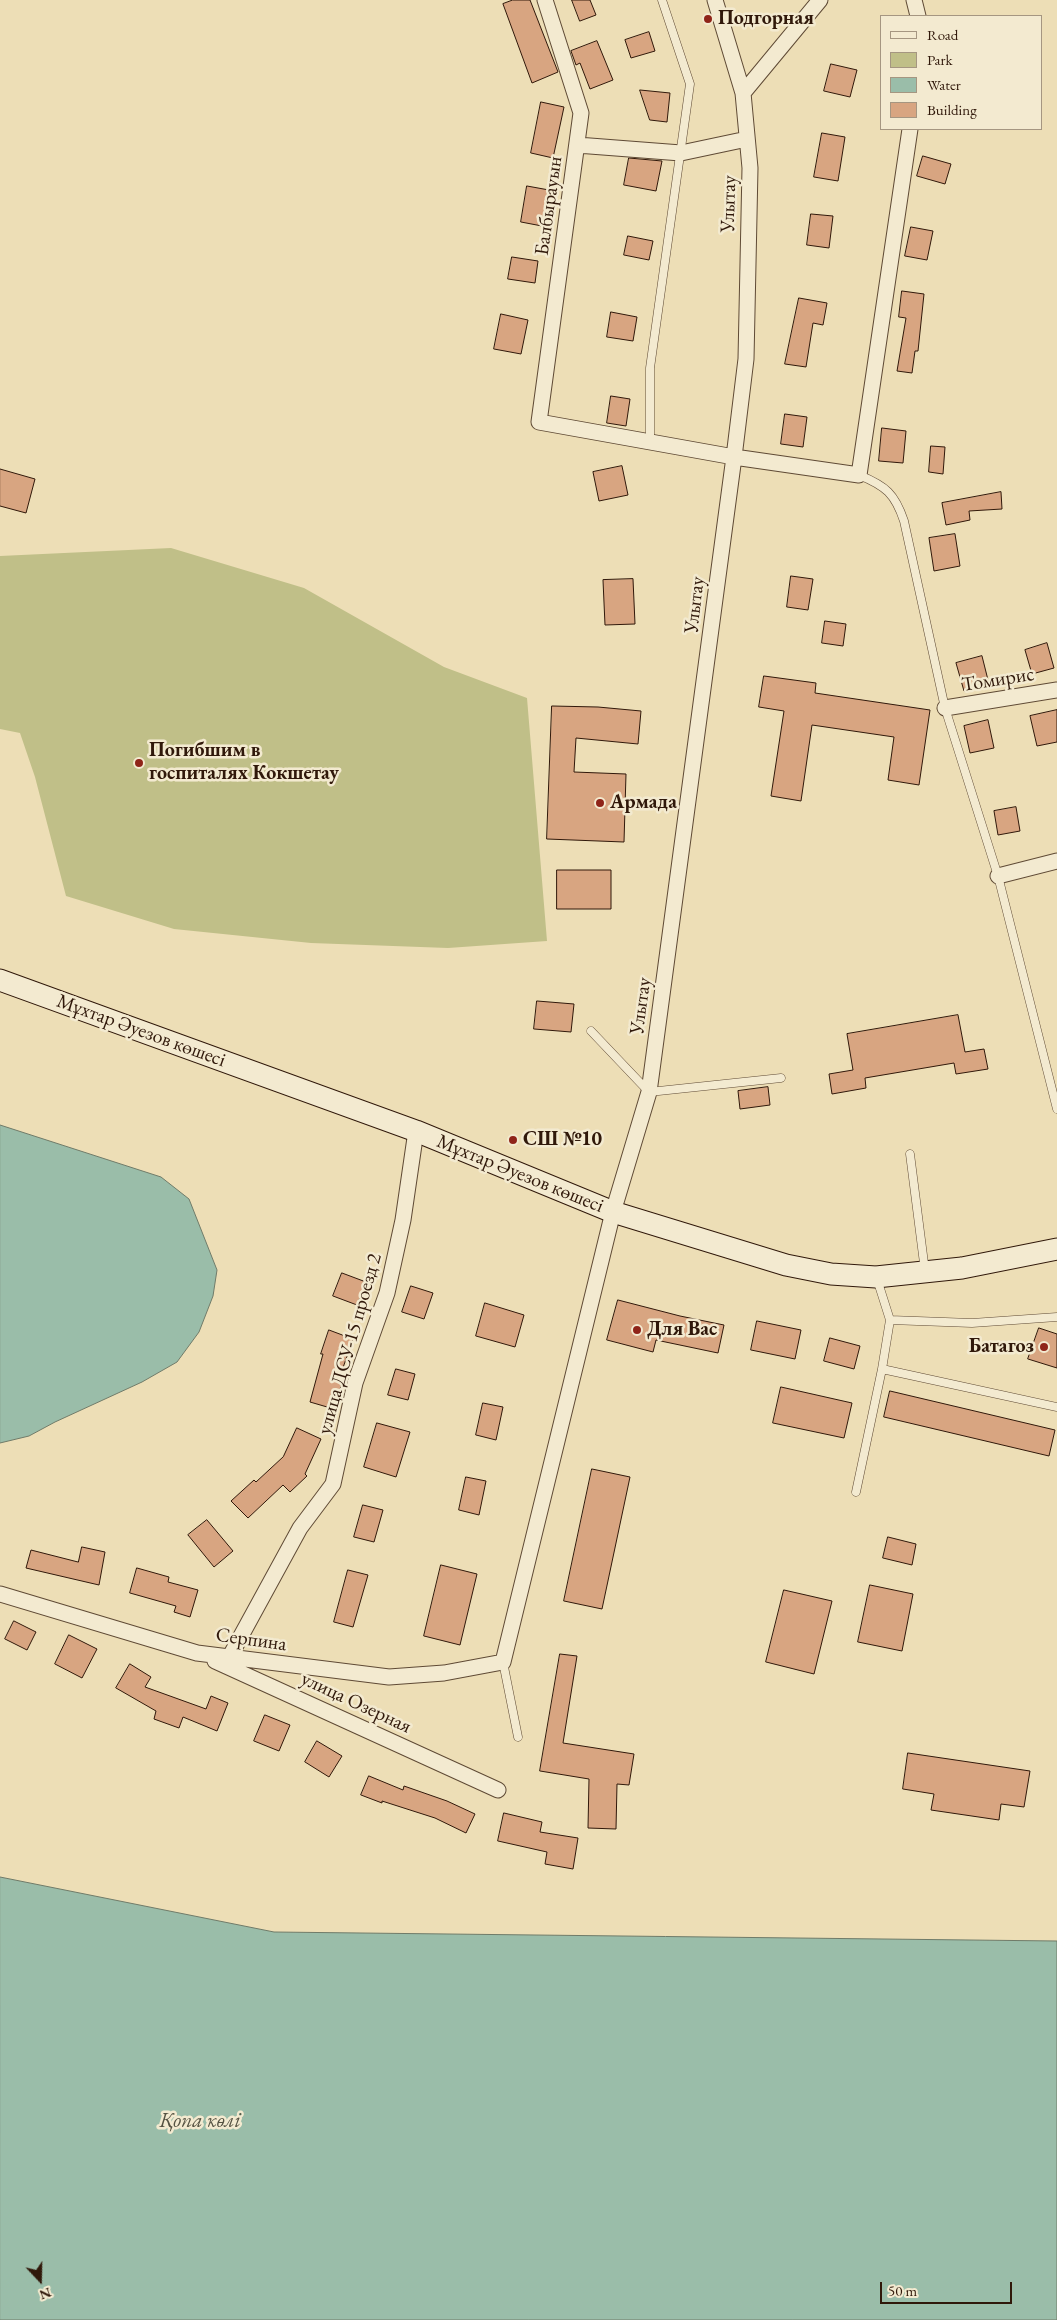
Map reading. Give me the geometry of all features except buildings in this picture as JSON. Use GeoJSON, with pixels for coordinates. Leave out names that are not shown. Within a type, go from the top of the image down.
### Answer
{"type":"FeatureCollection","features":[{"type":"Feature","properties":{"kind":"main road","name":"Мұхтар Әуезов көшесі"},"geometry":{"type":"LineString","coordinates":[[0,980],[416,1131],[613,1212],[786,1264],[831,1274],[876,1277],[962,1268],[1057,1249]]}},
{"type":"Feature","properties":{"kind":"street","name":"Балбырауын"},"geometry":{"type":"LineString","coordinates":[[545,0],[581,112],[539,422],[650,442]]}},
{"type":"Feature","properties":{"kind":"street","name":"Улытау"},"geometry":{"type":"LineString","coordinates":[[613,1212],[649,1092],[746,359],[750,168],[743,94],[715,0]]}},
{"type":"Feature","properties":{"kind":"street"},"geometry":{"type":"LineString","coordinates":[[743,94],[820,0]]}},
{"type":"Feature","properties":{"kind":"street"},"geometry":{"type":"LineString","coordinates":[[914,0],[918,15]]}},
{"type":"Feature","properties":{"kind":"street"},"geometry":{"type":"LineString","coordinates":[[650,442],[734,457],[859,475],[910,130]]}},
{"type":"Feature","properties":{"kind":"street"},"geometry":{"type":"LineString","coordinates":[[578,145],[681,153],[747,139]]}},
{"type":"Feature","properties":{"kind":"street","name":"Томирис"},"geometry":{"type":"LineString","coordinates":[[945,708],[1057,690]]}},
{"type":"Feature","properties":{"kind":"street"},"geometry":{"type":"LineString","coordinates":[[998,876],[1057,861]]}},
{"type":"Feature","properties":{"kind":"street","name":"улица ДСУ-15 проезд 2"},"geometry":{"type":"LineString","coordinates":[[229,1658],[300,1528],[333,1484],[355,1383],[387,1293],[403,1220],[416,1131]]}},
{"type":"Feature","properties":{"kind":"street"},"geometry":{"type":"LineString","coordinates":[[503,1662],[613,1212]]}},
{"type":"Feature","properties":{"kind":"street","name":"Серпина"},"geometry":{"type":"LineString","coordinates":[[0,1594],[197,1653],[229,1658],[389,1677],[444,1673],[503,1662]]}},
{"type":"Feature","properties":{"kind":"street","name":"улица Озерная"},"geometry":{"type":"LineString","coordinates":[[197,1653],[498,1790]]}},
{"type":"Feature","properties":{"kind":"lane"},"geometry":{"type":"LineString","coordinates":[[650,442],[650,368],[690,84],[662,0]]}},
{"type":"Feature","properties":{"kind":"lane"},"geometry":{"type":"LineString","coordinates":[[859,475],[889,490],[899,505],[904,521],[945,708],[998,876],[1057,1109]]}},
{"type":"Feature","properties":{"kind":"lane"},"geometry":{"type":"LineString","coordinates":[[591,1031],[649,1092],[781,1078]]}},
{"type":"Feature","properties":{"kind":"lane"},"geometry":{"type":"LineString","coordinates":[[910,1154],[926,1273]]}},
{"type":"Feature","properties":{"kind":"lane"},"geometry":{"type":"LineString","coordinates":[[856,1492],[882,1369],[890,1320],[876,1277]]}},
{"type":"Feature","properties":{"kind":"lane"},"geometry":{"type":"LineString","coordinates":[[890,1320],[972,1323],[1057,1317]]}},
{"type":"Feature","properties":{"kind":"lane"},"geometry":{"type":"LineString","coordinates":[[882,1369],[1057,1407]]}},
{"type":"Feature","properties":{"kind":"lane"},"geometry":{"type":"LineString","coordinates":[[503,1662],[518,1737]]}},
{"type":"Feature","properties":{"kind":"green space"},"geometry":{"type":"Polygon","coordinates":[[[171,548],[304,588],[444,667],[527,698],[547,941],[448,948],[311,943],[174,929],[66,896],[35,777],[20,733],[0,729],[0,556],[171,548]]]}},
{"type":"Feature","properties":{"kind":"water"},"geometry":{"type":"Polygon","coordinates":[[[0,1125],[161,1177],[189,1199],[217,1270],[213,1296],[199,1332],[177,1362],[142,1382],[29,1436],[0,1443],[0,1125]]]}},
{"type":"Feature","properties":{"kind":"water","name":"Қопа көлі"},"geometry":{"type":"Polygon","coordinates":[[[0,1877],[274,1932],[1057,1941],[1057,2320],[0,2320],[0,1877]]]}},
{"type":"Feature","properties":{"kind":"place","name":"Подгорная"},"geometry":{"type":"Point","coordinates":[708,19]}},
{"type":"Feature","properties":{"kind":"place","name":"Погибшим в госпиталях Кокшетау"},"geometry":{"type":"Point","coordinates":[139,763]}},
{"type":"Feature","properties":{"kind":"place","name":"Армада"},"geometry":{"type":"Point","coordinates":[600,803]}},
{"type":"Feature","properties":{"kind":"place","name":"СШ №10"},"geometry":{"type":"Point","coordinates":[513,1140]}},
{"type":"Feature","properties":{"kind":"place","name":"Для Вас"},"geometry":{"type":"Point","coordinates":[637,1330]}},
{"type":"Feature","properties":{"kind":"place","name":"Батагоз"},"geometry":{"type":"Point","coordinates":[1044,1347]}}]}
